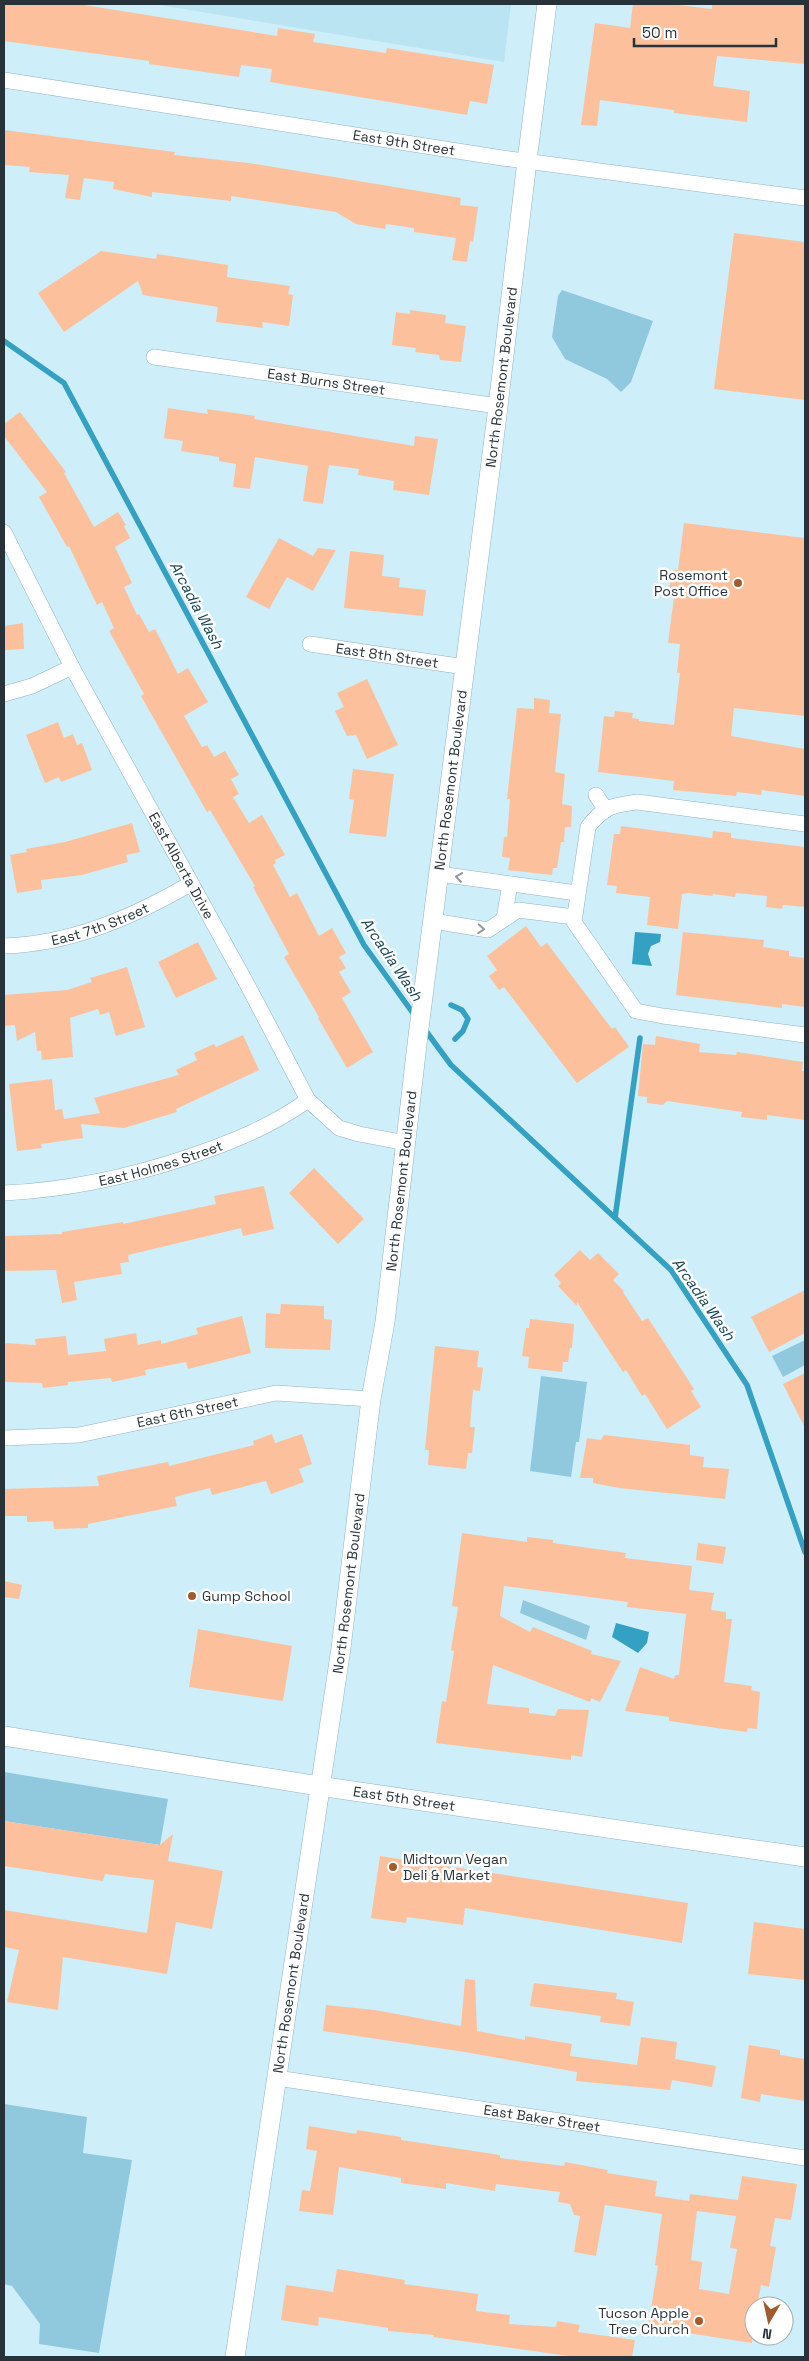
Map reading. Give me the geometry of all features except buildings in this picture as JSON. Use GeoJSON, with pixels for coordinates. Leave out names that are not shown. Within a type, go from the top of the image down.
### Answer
{"type":"FeatureCollection","features":[{"type":"Feature","properties":{"kind":"street","name":"North Rosemont Boulevard"},"geometry":{"type":"LineString","coordinates":[[238,2357],[319,1786],[341,1648],[371,1399],[385,1322],[418,1036],[547,4]]}},
{"type":"Feature","properties":{"kind":"street","name":"East 9th Street"},"geometry":{"type":"LineString","coordinates":[[4,80],[526,161],[805,198]]}},
{"type":"Feature","properties":{"kind":"street","name":"East Burns Street"},"geometry":{"type":"LineString","coordinates":[[154,357],[498,406]]}},
{"type":"Feature","properties":{"kind":"street","name":"East Alberta Drive"},"geometry":{"type":"LineString","coordinates":[[4,532],[72,667],[308,1100],[339,1128],[406,1143]]}},
{"type":"Feature","properties":{"kind":"street","name":"East 8th Street"},"geometry":{"type":"LineString","coordinates":[[310,644],[465,667]]}},
{"type":"Feature","properties":{"kind":"street"},"geometry":{"type":"LineString","coordinates":[[4,694],[32,686],[72,667]]}},
{"type":"Feature","properties":{"kind":"street"},"geometry":{"type":"LineString","coordinates":[[596,795],[606,810]]}},
{"type":"Feature","properties":{"kind":"street"},"geometry":{"type":"LineString","coordinates":[[805,824],[638,802],[613,805],[595,818],[588,826],[576,893],[574,917],[574,922],[636,1011],[805,1034]]}},
{"type":"Feature","properties":{"kind":"street"},"geometry":{"type":"LineString","coordinates":[[439,874],[576,893]]}},
{"type":"Feature","properties":{"kind":"street","name":"East 7th Street"},"geometry":{"type":"LineString","coordinates":[[4,946],[74,936],[97,929],[138,912],[190,884]]}},
{"type":"Feature","properties":{"kind":"street"},"geometry":{"type":"LineString","coordinates":[[504,919],[510,884]]}},
{"type":"Feature","properties":{"kind":"street"},"geometry":{"type":"LineString","coordinates":[[433,921],[488,930],[518,910],[574,917]]}},
{"type":"Feature","properties":{"kind":"street","name":"East Holmes Street"},"geometry":{"type":"LineString","coordinates":[[4,1193],[86,1185],[152,1170],[258,1130],[287,1115],[308,1100]]}},
{"type":"Feature","properties":{"kind":"street","name":"East 6th Street"},"geometry":{"type":"LineString","coordinates":[[4,1438],[79,1435],[276,1394],[371,1399]]}},
{"type":"Feature","properties":{"kind":"street","name":"East 5th Street"},"geometry":{"type":"LineString","coordinates":[[4,1736],[319,1786],[805,1856]]}},
{"type":"Feature","properties":{"kind":"street","name":"East Baker Street"},"geometry":{"type":"LineString","coordinates":[[277,2078],[805,2158]]}},
{"type":"Feature","properties":{"kind":"shaded area"},"geometry":{"type":"Polygon","coordinates":[[[153,4],[511,4],[504,62],[153,4]]]}},
{"type":"Feature","properties":{"kind":"shaded area"},"geometry":{"type":"Polygon","coordinates":[[[562,290],[653,321],[631,382],[621,392],[607,379],[565,359],[552,337],[558,296],[562,290]]]}},
{"type":"Feature","properties":{"kind":"shaded area"},"geometry":{"type":"Polygon","coordinates":[[[635,932],[661,934],[660,942],[651,946],[648,954],[652,966],[632,964],[635,932]]]}},
{"type":"Feature","properties":{"kind":"shaded area"},"geometry":{"type":"Polygon","coordinates":[[[805,1340],[805,1365],[783,1377],[772,1356],[805,1340]]]}},
{"type":"Feature","properties":{"kind":"shaded area"},"geometry":{"type":"Polygon","coordinates":[[[541,1376],[587,1382],[579,1442],[576,1442],[571,1477],[530,1471],[541,1376]]]}},
{"type":"Feature","properties":{"kind":"shaded area"},"geometry":{"type":"Polygon","coordinates":[[[523,1600],[590,1626],[586,1640],[520,1613],[523,1600]]]}},
{"type":"Feature","properties":{"kind":"shaded area"},"geometry":{"type":"Polygon","coordinates":[[[616,1623],[649,1632],[647,1643],[638,1653],[612,1637],[616,1623]]]}},
{"type":"Feature","properties":{"kind":"shaded area"},"geometry":{"type":"Polygon","coordinates":[[[4,1772],[168,1799],[160,1845],[4,1821],[4,1772]]]}},
{"type":"Feature","properties":{"kind":"shaded area"},"geometry":{"type":"Polygon","coordinates":[[[4,2104],[87,2117],[83,2153],[132,2160],[99,2353],[39,2344],[40,2324],[12,2286],[4,2284],[4,2104]]]}},
{"type":"Feature","properties":{"kind":"waterway","name":"Arcadia Wash"},"geometry":{"type":"LineString","coordinates":[[4,341],[64,383],[364,945],[415,1016]]}},
{"type":"Feature","properties":{"kind":"waterway"},"geometry":{"type":"LineString","coordinates":[[451,1005],[462,1010],[468,1019],[463,1031],[455,1039]]}},
{"type":"Feature","properties":{"kind":"waterway","name":"Arcadia Wash"},"geometry":{"type":"LineString","coordinates":[[423,1027],[451,1065],[671,1270],[747,1385],[805,1552]]}},
{"type":"Feature","properties":{"kind":"waterway"},"geometry":{"type":"LineString","coordinates":[[615,1218],[640,1038]]}},
{"type":"Feature","properties":{"kind":"place","name":"Rosemont Post Office"},"geometry":{"type":"Point","coordinates":[738,583]}},
{"type":"Feature","properties":{"kind":"place","name":"Gump School"},"geometry":{"type":"Point","coordinates":[192,1596]}},
{"type":"Feature","properties":{"kind":"place","name":"Midtown Vegan Deli & Market"},"geometry":{"type":"Point","coordinates":[393,1867]}},
{"type":"Feature","properties":{"kind":"place","name":"Tucson Apple Tree Church"},"geometry":{"type":"Point","coordinates":[699,2321]}}]}
